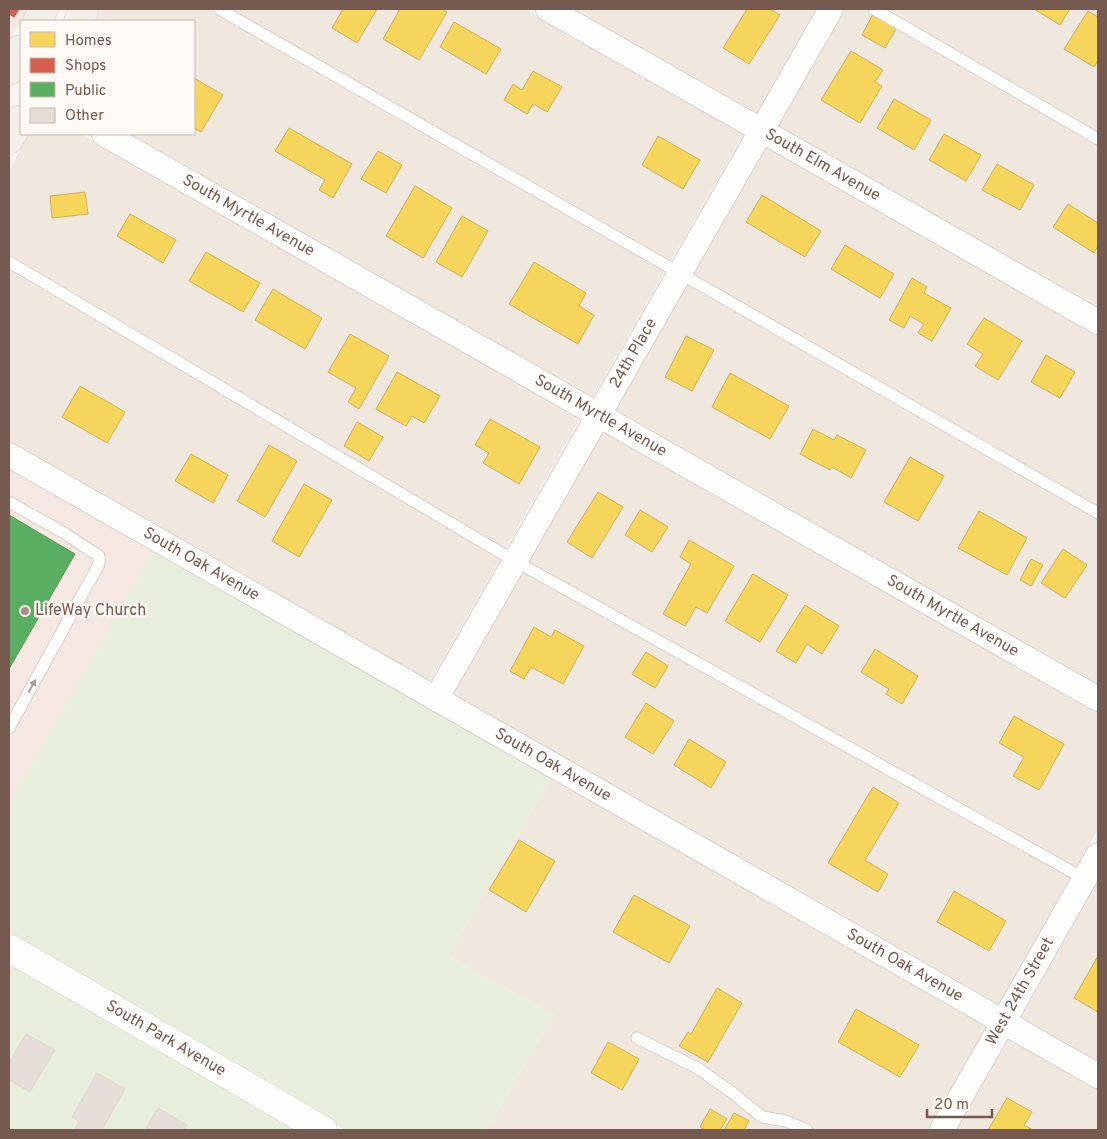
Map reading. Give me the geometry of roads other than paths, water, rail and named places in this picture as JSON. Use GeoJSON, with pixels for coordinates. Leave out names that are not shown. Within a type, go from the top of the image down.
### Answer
{"type":"FeatureCollection","features":[{"type":"Feature","properties":{"kind":"main road"},"geometry":{"type":"LineString","coordinates":[[38,20],[44,9]]}},
{"type":"Feature","properties":{"kind":"main road"},"geometry":{"type":"LineString","coordinates":[[79,20],[85,9]]}},
{"type":"Feature","properties":{"kind":"main road"},"geometry":{"type":"LineString","coordinates":[[9,71],[20,51]]}},
{"type":"Feature","properties":{"kind":"main road"},"geometry":{"type":"LineString","coordinates":[[9,140],[20,121]]}},
{"type":"Feature","properties":{"kind":"street","name":"South Elm Avenue"},"geometry":{"type":"LineString","coordinates":[[548,9],[1098,322]]}},
{"type":"Feature","properties":{"kind":"street","name":"24th Place"},"geometry":{"type":"LineString","coordinates":[[436,699],[831,9]]}},
{"type":"Feature","properties":{"kind":"street","name":"South Myrtle Avenue"},"geometry":{"type":"LineString","coordinates":[[106,135],[1098,699]]}},
{"type":"Feature","properties":{"kind":"street","name":"South Oak Avenue"},"geometry":{"type":"LineString","coordinates":[[9,455],[1098,1076]]}},
{"type":"Feature","properties":{"kind":"street","name":"West 24th Street"},"geometry":{"type":"LineString","coordinates":[[942,1130],[1098,855]]}},
{"type":"Feature","properties":{"kind":"street","name":"South Park Avenue"},"geometry":{"type":"LineString","coordinates":[[9,948],[323,1130]]}},
{"type":"Feature","properties":{"kind":"lane"},"geometry":{"type":"LineString","coordinates":[[219,9],[1098,513]]}},
{"type":"Feature","properties":{"kind":"lane"},"geometry":{"type":"LineString","coordinates":[[874,9],[1098,139]]}},
{"type":"Feature","properties":{"kind":"lane"},"geometry":{"type":"LineString","coordinates":[[9,262],[514,561],[1085,879]]}},
{"type":"Feature","properties":{"kind":"lane"},"geometry":{"type":"LineString","coordinates":[[9,502],[64,533],[99,556],[99,564],[9,728]]}},
{"type":"Feature","properties":{"kind":"lane"},"geometry":{"type":"LineString","coordinates":[[637,1038],[699,1070],[734,1094],[762,1117],[786,1121],[807,1130]]}},
{"type":"Feature","properties":{"kind":"place","name":"LifeWay Church"},"geometry":{"type":"Point","coordinates":[25,611]}}]}
